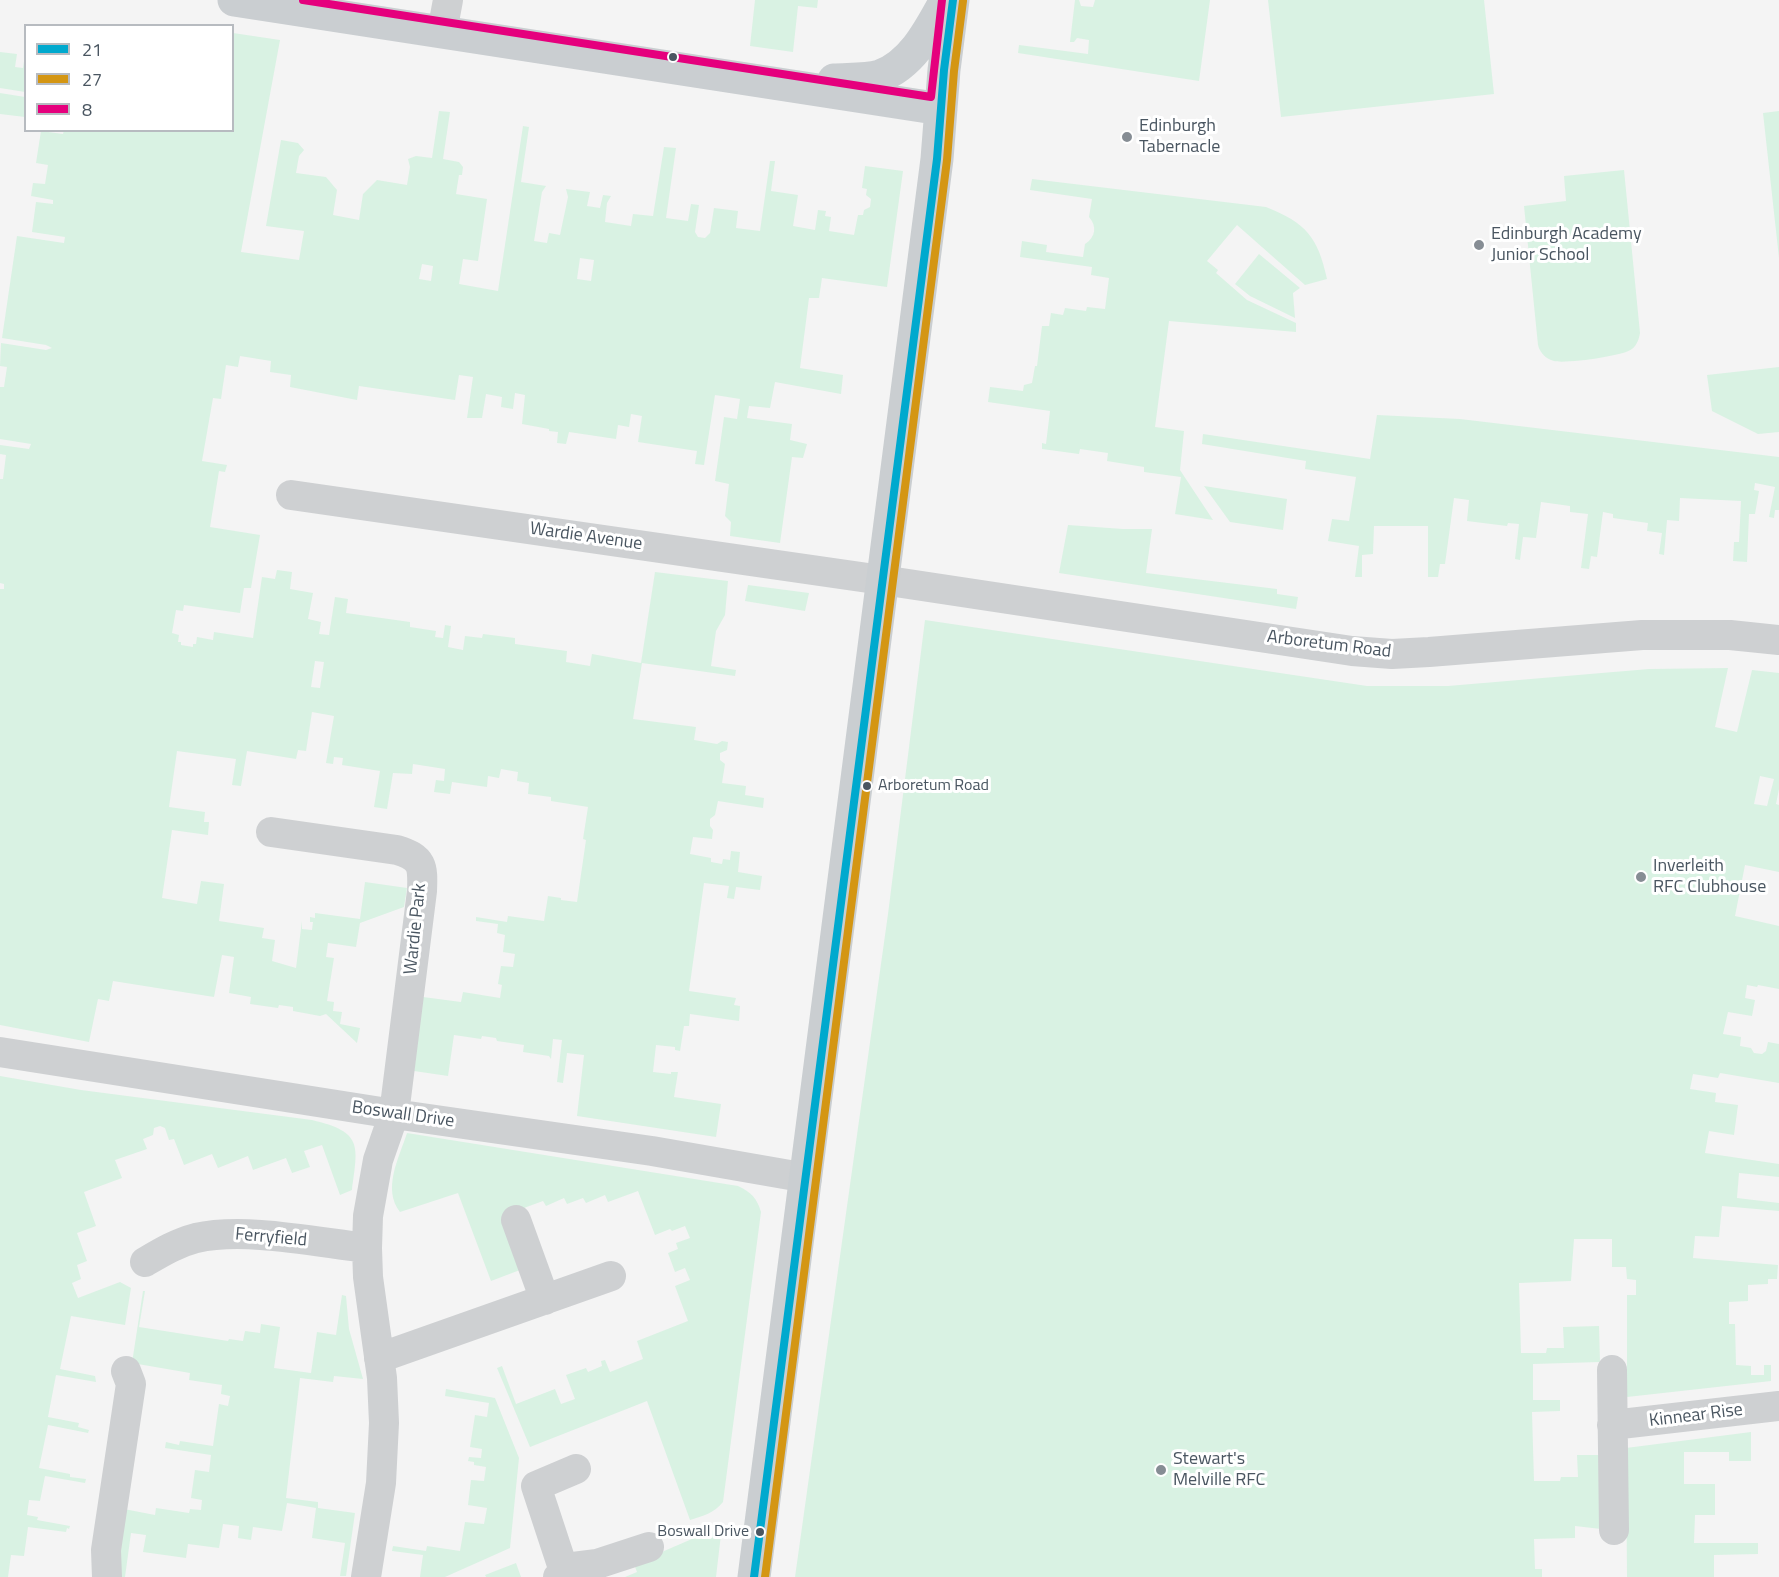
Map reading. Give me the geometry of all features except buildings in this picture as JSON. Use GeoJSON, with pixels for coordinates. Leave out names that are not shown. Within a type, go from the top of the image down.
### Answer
{"type":"FeatureCollection","features":[{"type":"Feature","properties":{"kind":"main road"},"geometry":{"type":"LineString","coordinates":[[234,0],[941,109]]}},
{"type":"Feature","properties":{"kind":"main road"},"geometry":{"type":"LineString","coordinates":[[781,85],[879,76],[903,64],[929,30],[946,0]]}},
{"type":"Feature","properties":{"kind":"main road"},"geometry":{"type":"LineString","coordinates":[[754,1577],[937,159],[944,70],[953,0]]}},
{"type":"Feature","properties":{"kind":"street"},"geometry":{"type":"LineString","coordinates":[[442,33],[448,0]]}},
{"type":"Feature","properties":{"kind":"street","name":"Wardie Avenue"},"geometry":{"type":"LineString","coordinates":[[291,495],[882,580]]}},
{"type":"Feature","properties":{"kind":"street","name":"Arboretum Road"},"geometry":{"type":"LineString","coordinates":[[882,580],[1307,645],[1392,654],[1642,635],[1720,634],[1779,640]]}},
{"type":"Feature","properties":{"kind":"street","name":"Wardie Park"},"geometry":{"type":"LineString","coordinates":[[271,832],[397,850],[415,857],[420,863],[423,878],[422,891],[394,1114]]}},
{"type":"Feature","properties":{"kind":"street","name":"Boswall Drive"},"geometry":{"type":"LineString","coordinates":[[0,1052],[394,1114],[652,1151],[807,1178]]}},
{"type":"Feature","properties":{"kind":"street"},"geometry":{"type":"LineString","coordinates":[[366,1577],[383,1459],[383,1400],[368,1277],[368,1216],[386,1132],[394,1114]]}},
{"type":"Feature","properties":{"kind":"street"},"geometry":{"type":"LineString","coordinates":[[516,1220],[545,1300]]}},
{"type":"Feature","properties":{"kind":"street","name":"Ferryfield"},"geometry":{"type":"LineString","coordinates":[[145,1262],[172,1246],[217,1234],[242,1233],[367,1248]]}},
{"type":"Feature","properties":{"kind":"street"},"geometry":{"type":"LineString","coordinates":[[379,1358],[611,1276]]}},
{"type":"Feature","properties":{"kind":"street"},"geometry":{"type":"LineString","coordinates":[[1612,1370],[1614,1530]]}},
{"type":"Feature","properties":{"kind":"street"},"geometry":{"type":"LineString","coordinates":[[107,1577],[106,1550],[131,1384],[126,1371]]}},
{"type":"Feature","properties":{"kind":"street","name":"Kinnear Rise"},"geometry":{"type":"LineString","coordinates":[[1612,1425],[1779,1406]]}},
{"type":"Feature","properties":{"kind":"street"},"geometry":{"type":"LineString","coordinates":[[576,1469],[536,1486],[561,1574],[573,1567],[597,1564],[650,1547]]}},
{"type":"Feature","properties":{"kind":"green space"},"geometry":{"type":"Polygon","coordinates":[[[755,0],[818,0],[817,8],[798,6],[793,52],[750,46],[755,0]]]}},
{"type":"Feature","properties":{"kind":"green space"},"geometry":{"type":"Polygon","coordinates":[[[1075,0],[1079,0],[1081,6],[1093,7],[1095,0],[1210,0],[1199,81],[1018,53],[1019,45],[1088,54],[1089,40],[1077,38],[1074,42],[1070,42],[1075,0]]]}},
{"type":"Feature","properties":{"kind":"green space"},"geometry":{"type":"Polygon","coordinates":[[[1268,0],[1484,0],[1494,94],[1281,117],[1268,0]]]}},
{"type":"Feature","properties":{"kind":"green space"},"geometry":{"type":"Polygon","coordinates":[[[234,33],[280,40],[241,252],[299,260],[304,231],[266,226],[281,140],[298,143],[304,150],[299,156],[296,173],[326,177],[337,190],[333,215],[359,220],[363,194],[377,180],[407,185],[410,167],[408,159],[416,156],[432,158],[439,111],[450,112],[443,159],[459,162],[463,167],[462,175],[459,175],[456,194],[487,199],[478,261],[463,259],[459,284],[498,291],[523,126],[529,127],[521,182],[546,186],[542,192],[534,241],[547,243],[549,233],[560,235],[568,197],[566,189],[590,192],[587,206],[600,208],[603,195],[611,196],[607,203],[605,222],[631,226],[633,214],[653,216],[664,147],[676,148],[666,218],[688,221],[691,204],[699,205],[695,232],[698,237],[705,238],[710,233],[714,208],[738,211],[736,228],[760,231],[770,161],[775,161],[771,191],[798,195],[793,226],[815,230],[818,210],[826,211],[825,216],[831,217],[829,231],[854,235],[858,215],[863,215],[864,210],[870,207],[871,199],[866,195],[867,189],[862,188],[865,166],[903,171],[887,287],[822,278],[819,298],[809,298],[800,368],[843,375],[841,394],[775,382],[770,408],[749,406],[747,418],[792,424],[790,440],[807,444],[803,458],[792,457],[780,543],[730,536],[731,522],[725,516],[729,484],[715,481],[724,417],[737,419],[740,399],[715,395],[704,465],[695,464],[697,451],[638,442],[642,416],[631,414],[629,427],[618,425],[616,439],[569,432],[566,444],[557,443],[558,432],[522,424],[525,395],[515,393],[513,409],[501,407],[502,397],[486,394],[482,418],[467,418],[473,377],[459,375],[455,400],[359,386],[357,400],[290,387],[291,375],[270,372],[271,361],[240,356],[238,367],[226,365],[221,399],[213,398],[202,461],[227,465],[225,472],[219,471],[210,527],[260,535],[251,588],[244,588],[240,613],[184,605],[183,611],[176,610],[172,633],[179,635],[178,642],[181,642],[181,645],[193,647],[197,637],[213,640],[214,632],[253,638],[262,577],[275,579],[277,570],[292,572],[290,589],[313,593],[308,619],[321,622],[319,634],[329,635],[335,597],[348,599],[346,613],[410,622],[410,627],[436,631],[435,637],[443,638],[445,625],[451,626],[448,647],[463,650],[465,636],[482,638],[483,634],[515,638],[515,644],[567,651],[566,662],[590,666],[592,654],[641,663],[655,572],[728,581],[725,615],[716,631],[711,666],[736,670],[735,676],[642,663],[633,719],[696,727],[694,740],[717,744],[722,741],[728,742],[727,750],[720,753],[720,760],[725,764],[722,783],[746,786],[745,795],[764,798],[763,808],[718,801],[715,815],[710,819],[710,826],[713,830],[712,839],[693,837],[690,854],[711,858],[711,862],[722,864],[723,859],[730,860],[731,851],[740,852],[738,872],[762,876],[760,890],[736,887],[734,899],[727,898],[729,886],[704,883],[689,991],[736,998],[734,1005],[740,1006],[739,1021],[690,1014],[689,1026],[684,1026],[680,1051],[675,1050],[675,1047],[656,1045],[653,1072],[671,1074],[671,1072],[678,1072],[674,1097],[721,1104],[716,1137],[577,1116],[584,1055],[567,1053],[563,1083],[557,1082],[562,1040],[553,1039],[551,1059],[549,1056],[523,1052],[524,1045],[497,1041],[496,1038],[482,1036],[481,1039],[454,1035],[448,1076],[414,1071],[423,997],[461,1002],[463,992],[500,998],[502,985],[498,984],[501,966],[513,967],[515,954],[503,952],[505,935],[497,933],[498,924],[476,921],[476,917],[507,922],[508,916],[544,921],[548,896],[577,902],[586,840],[583,839],[588,807],[551,801],[551,797],[528,794],[529,783],[517,781],[518,772],[501,769],[499,778],[488,776],[487,787],[452,782],[450,794],[434,792],[436,780],[444,781],[445,769],[413,764],[412,774],[393,773],[387,809],[374,807],[380,771],[342,765],[343,758],[334,757],[333,764],[326,763],[334,716],[312,712],[306,751],[298,750],[296,759],[247,751],[241,786],[232,785],[236,759],[177,751],[169,807],[205,812],[204,822],[209,822],[208,835],[172,830],[162,898],[197,904],[201,881],[224,884],[219,921],[264,928],[262,938],[275,940],[272,961],[296,968],[302,921],[302,929],[312,930],[313,922],[310,922],[310,917],[315,918],[315,913],[360,919],[365,882],[407,888],[404,907],[360,923],[356,947],[328,943],[326,957],[334,958],[327,1001],[334,1002],[333,1011],[342,1012],[340,1024],[360,1028],[357,1043],[326,1014],[320,1016],[293,1011],[293,1007],[279,1005],[278,1008],[250,1004],[251,997],[229,993],[234,957],[222,955],[214,997],[113,981],[109,1001],[98,999],[89,1042],[0,1025],[0,589],[4,589],[4,584],[0,583],[0,479],[3,479],[6,455],[0,454],[0,445],[29,449],[31,444],[0,439],[0,387],[4,387],[7,367],[0,366],[1,343],[46,350],[52,348],[2,338],[17,236],[64,243],[65,237],[32,232],[36,202],[53,204],[53,200],[31,196],[33,183],[45,184],[48,165],[36,163],[41,132],[63,134],[64,132],[234,132],[234,33]],[[580,258],[577,279],[591,281],[594,260],[580,258]],[[422,264],[419,279],[431,281],[433,266],[422,264]],[[315,661],[311,687],[320,688],[324,662],[315,661]]]}},
{"type":"Feature","properties":{"kind":"green space"},"geometry":{"type":"Polygon","coordinates":[[[0,52],[17,54],[15,67],[23,68],[24,62],[24,92],[0,88],[0,52]]]}},
{"type":"Feature","properties":{"kind":"green space"},"geometry":{"type":"Polygon","coordinates":[[[0,93],[24,97],[24,117],[0,114],[0,93]]]}},
{"type":"Feature","properties":{"kind":"green space"},"geometry":{"type":"Polygon","coordinates":[[[1779,111],[1779,258],[1763,113],[1779,111]]]}},
{"type":"Feature","properties":{"kind":"green space"},"geometry":{"type":"Polygon","coordinates":[[[1624,170],[1640,333],[1638,340],[1635,346],[1627,352],[1607,357],[1560,362],[1551,360],[1542,353],[1538,345],[1524,206],[1566,201],[1564,176],[1624,170]]]}},
{"type":"Feature","properties":{"kind":"green space"},"geometry":{"type":"Polygon","coordinates":[[[1032,179],[1266,207],[1301,226],[1314,242],[1327,279],[1305,285],[1237,225],[1207,261],[1218,270],[1216,273],[1247,300],[1296,323],[1296,332],[1169,321],[1155,427],[1184,431],[1180,470],[1213,520],[1175,514],[1181,477],[1144,472],[1144,467],[1107,461],[1108,453],[1080,449],[1079,454],[1042,449],[1042,443],[1046,444],[1050,411],[988,402],[990,387],[1023,391],[1024,385],[1032,383],[1035,366],[1037,366],[1042,326],[1049,326],[1051,313],[1063,315],[1065,308],[1086,311],[1087,307],[1105,309],[1109,278],[1091,275],[1092,267],[1020,257],[1022,241],[1047,245],[1046,252],[1083,257],[1085,244],[1094,231],[1089,217],[1092,199],[1030,190],[1032,179]]]}},
{"type":"Feature","properties":{"kind":"green space"},"geometry":{"type":"Polygon","coordinates":[[[1259,254],[1300,288],[1293,293],[1295,318],[1250,296],[1235,284],[1259,254]]]}},
{"type":"Feature","properties":{"kind":"green space"},"geometry":{"type":"Polygon","coordinates":[[[1779,367],[1779,432],[1758,434],[1712,411],[1707,375],[1779,367]]]}},
{"type":"Feature","properties":{"kind":"green space"},"geometry":{"type":"Polygon","coordinates":[[[1377,415],[1460,419],[1779,457],[1779,510],[1775,510],[1774,518],[1769,517],[1775,487],[1755,483],[1754,490],[1759,491],[1755,514],[1749,514],[1747,562],[1733,561],[1734,542],[1739,542],[1741,501],[1680,498],[1679,521],[1667,520],[1664,555],[1659,554],[1662,533],[1647,531],[1648,523],[1613,518],[1613,514],[1603,512],[1597,557],[1591,556],[1589,569],[1581,568],[1588,514],[1570,512],[1570,506],[1541,502],[1536,538],[1523,537],[1520,560],[1515,559],[1519,524],[1508,523],[1507,526],[1467,521],[1469,500],[1454,498],[1445,564],[1440,564],[1438,577],[1428,577],[1428,526],[1374,526],[1373,554],[1362,555],[1362,577],[1355,577],[1359,546],[1328,541],[1332,519],[1349,521],[1356,477],[1305,469],[1306,461],[1202,444],[1203,434],[1370,459],[1377,415]]]}},
{"type":"Feature","properties":{"kind":"green space"},"geometry":{"type":"Polygon","coordinates":[[[1204,486],[1287,499],[1283,530],[1230,522],[1204,486]]]}},
{"type":"Feature","properties":{"kind":"green space"},"geometry":{"type":"Polygon","coordinates":[[[1068,525],[1152,529],[1146,573],[1277,589],[1277,594],[1298,597],[1296,609],[1059,573],[1068,525]]]}},
{"type":"Feature","properties":{"kind":"green space"},"geometry":{"type":"Polygon","coordinates":[[[748,585],[809,593],[805,611],[745,601],[748,585]]]}},
{"type":"Feature","properties":{"kind":"green space"},"geometry":{"type":"Polygon","coordinates":[[[925,620],[1367,686],[1448,686],[1649,669],[1728,668],[1715,727],[1737,732],[1752,670],[1779,673],[1779,789],[1776,804],[1779,805],[1779,872],[1745,865],[1735,916],[1779,926],[1779,989],[1747,985],[1745,998],[1755,1000],[1752,1016],[1728,1012],[1723,1034],[1741,1037],[1740,1046],[1751,1048],[1754,1053],[1762,1054],[1766,1051],[1768,1042],[1779,1044],[1779,1083],[1720,1073],[1718,1078],[1693,1074],[1690,1089],[1716,1093],[1715,1102],[1738,1105],[1734,1135],[1709,1131],[1705,1153],[1779,1164],[1779,1177],[1739,1173],[1737,1198],[1779,1203],[1779,1211],[1722,1206],[1719,1237],[1695,1236],[1693,1258],[1778,1265],[1777,1279],[1768,1279],[1768,1284],[1748,1285],[1748,1301],[1729,1302],[1729,1324],[1735,1324],[1736,1365],[1751,1366],[1751,1375],[1764,1375],[1764,1365],[1771,1365],[1771,1381],[1627,1397],[1627,1295],[1636,1295],[1636,1280],[1627,1279],[1626,1267],[1612,1267],[1612,1239],[1574,1239],[1571,1281],[1519,1283],[1521,1353],[1546,1353],[1547,1348],[1564,1348],[1563,1327],[1599,1326],[1600,1362],[1533,1364],[1533,1400],[1560,1400],[1560,1411],[1532,1412],[1534,1481],[1560,1481],[1561,1477],[1578,1477],[1577,1455],[1599,1455],[1601,1529],[1575,1526],[1575,1538],[1534,1539],[1535,1569],[1542,1569],[1542,1577],[795,1577],[888,914],[925,620]],[[1760,776],[1754,804],[1767,806],[1774,779],[1760,776]]]}},
{"type":"Feature","properties":{"kind":"green space"},"geometry":{"type":"Polygon","coordinates":[[[0,1076],[81,1090],[312,1120],[341,1130],[349,1136],[355,1151],[352,1190],[340,1195],[322,1145],[304,1151],[310,1167],[292,1173],[286,1158],[253,1170],[248,1156],[218,1168],[212,1154],[184,1165],[174,1139],[169,1140],[165,1128],[160,1126],[154,1128],[153,1135],[143,1139],[147,1149],[115,1160],[122,1178],[84,1192],[96,1226],[77,1233],[87,1261],[77,1265],[81,1279],[72,1283],[78,1298],[120,1282],[131,1288],[125,1325],[71,1316],[60,1369],[95,1376],[96,1382],[56,1375],[48,1417],[79,1423],[78,1427],[89,1430],[88,1433],[48,1425],[39,1468],[86,1479],[85,1483],[45,1476],[40,1501],[29,1500],[27,1515],[38,1517],[37,1520],[70,1526],[69,1529],[67,1528],[66,1532],[28,1527],[24,1556],[11,1555],[8,1577],[0,1577],[0,1076]]]}},
{"type":"Feature","properties":{"kind":"green space"},"geometry":{"type":"Polygon","coordinates":[[[407,1133],[738,1186],[753,1196],[761,1212],[723,1502],[716,1509],[690,1520],[647,1401],[530,1447],[497,1368],[502,1366],[516,1404],[555,1389],[561,1404],[575,1399],[566,1375],[586,1368],[588,1372],[602,1366],[601,1361],[605,1360],[610,1372],[643,1359],[637,1341],[688,1321],[675,1286],[690,1280],[685,1268],[675,1272],[668,1253],[678,1249],[676,1243],[690,1238],[685,1226],[655,1235],[638,1191],[608,1202],[605,1195],[586,1203],[583,1198],[567,1204],[564,1198],[546,1206],[543,1201],[502,1216],[520,1270],[491,1281],[458,1193],[400,1212],[392,1193],[392,1183],[407,1133]]]}},
{"type":"Feature","properties":{"kind":"green space"},"geometry":{"type":"Polygon","coordinates":[[[143,1291],[145,1291],[139,1327],[228,1341],[229,1339],[243,1341],[245,1331],[260,1333],[261,1324],[280,1327],[274,1368],[311,1373],[317,1332],[336,1335],[342,1295],[346,1296],[349,1329],[363,1379],[334,1376],[333,1382],[300,1378],[286,1498],[318,1502],[318,1508],[355,1513],[346,1576],[340,1576],[345,1543],[312,1538],[316,1508],[287,1503],[282,1531],[253,1527],[251,1540],[238,1538],[239,1526],[223,1524],[219,1548],[188,1544],[186,1558],[143,1552],[146,1535],[131,1533],[125,1577],[118,1577],[124,1509],[155,1515],[156,1508],[189,1513],[190,1509],[201,1510],[202,1500],[191,1498],[195,1470],[209,1472],[211,1455],[165,1448],[166,1442],[179,1445],[180,1441],[213,1446],[219,1404],[228,1406],[230,1396],[221,1394],[222,1385],[189,1380],[190,1373],[132,1363],[143,1291]]]}},
{"type":"Feature","properties":{"kind":"green space"},"geometry":{"type":"Polygon","coordinates":[[[446,1389],[495,1398],[519,1458],[510,1548],[445,1577],[420,1577],[423,1555],[392,1551],[393,1546],[426,1551],[427,1546],[460,1551],[465,1522],[484,1524],[487,1508],[468,1505],[471,1480],[484,1481],[486,1467],[474,1465],[474,1462],[468,1461],[469,1457],[481,1458],[482,1449],[470,1447],[475,1415],[487,1417],[489,1403],[445,1396],[446,1389]]]}},
{"type":"Feature","properties":{"kind":"green space"},"geometry":{"type":"Polygon","coordinates":[[[1751,1432],[1751,1461],[1729,1461],[1729,1452],[1684,1452],[1684,1484],[1715,1484],[1715,1515],[1695,1515],[1694,1543],[1758,1543],[1758,1554],[1714,1555],[1714,1577],[1627,1577],[1626,1448],[1751,1432]]]}},
{"type":"Feature","properties":{"kind":"green space"},"geometry":{"type":"Polygon","coordinates":[[[722,1526],[716,1577],[625,1577],[637,1572],[634,1564],[722,1526]]]}},
{"type":"Feature","properties":{"kind":"green space"},"geometry":{"type":"Polygon","coordinates":[[[516,1563],[521,1577],[486,1577],[485,1575],[516,1563]]]}},
{"type":"Feature","properties":{"kind":"transit line","name":"8"},"geometry":{"type":"LineString","coordinates":[[303,0],[931,97],[942,0]]}},
{"type":"Feature","properties":{"kind":"transit line","name":"21"},"geometry":{"type":"LineString","coordinates":[[754,1577],[937,159],[944,70],[953,0]]}},
{"type":"Feature","properties":{"kind":"transit line","name":"27"},"geometry":{"type":"LineString","coordinates":[[765,1577],[947,160],[954,71],[963,1]]}},
{"type":"Feature","properties":{"kind":"place","name":"Edinburgh Tabernacle"},"geometry":{"type":"Point","coordinates":[1127,137]}},
{"type":"Feature","properties":{"kind":"place","name":"Edinburgh Academy Junior School"},"geometry":{"type":"Point","coordinates":[1479,245]}},
{"type":"Feature","properties":{"kind":"place","name":"Arboretum Road"},"geometry":{"type":"Point","coordinates":[867,786]}},
{"type":"Feature","properties":{"kind":"place","name":"Inverleith RFC Clubhouse"},"geometry":{"type":"Point","coordinates":[1641,877]}},
{"type":"Feature","properties":{"kind":"place","name":"Stewart's Melville RFC"},"geometry":{"type":"Point","coordinates":[1161,1470]}},
{"type":"Feature","properties":{"kind":"place","name":"Boswall Drive"},"geometry":{"type":"Point","coordinates":[760,1532]}}]}
